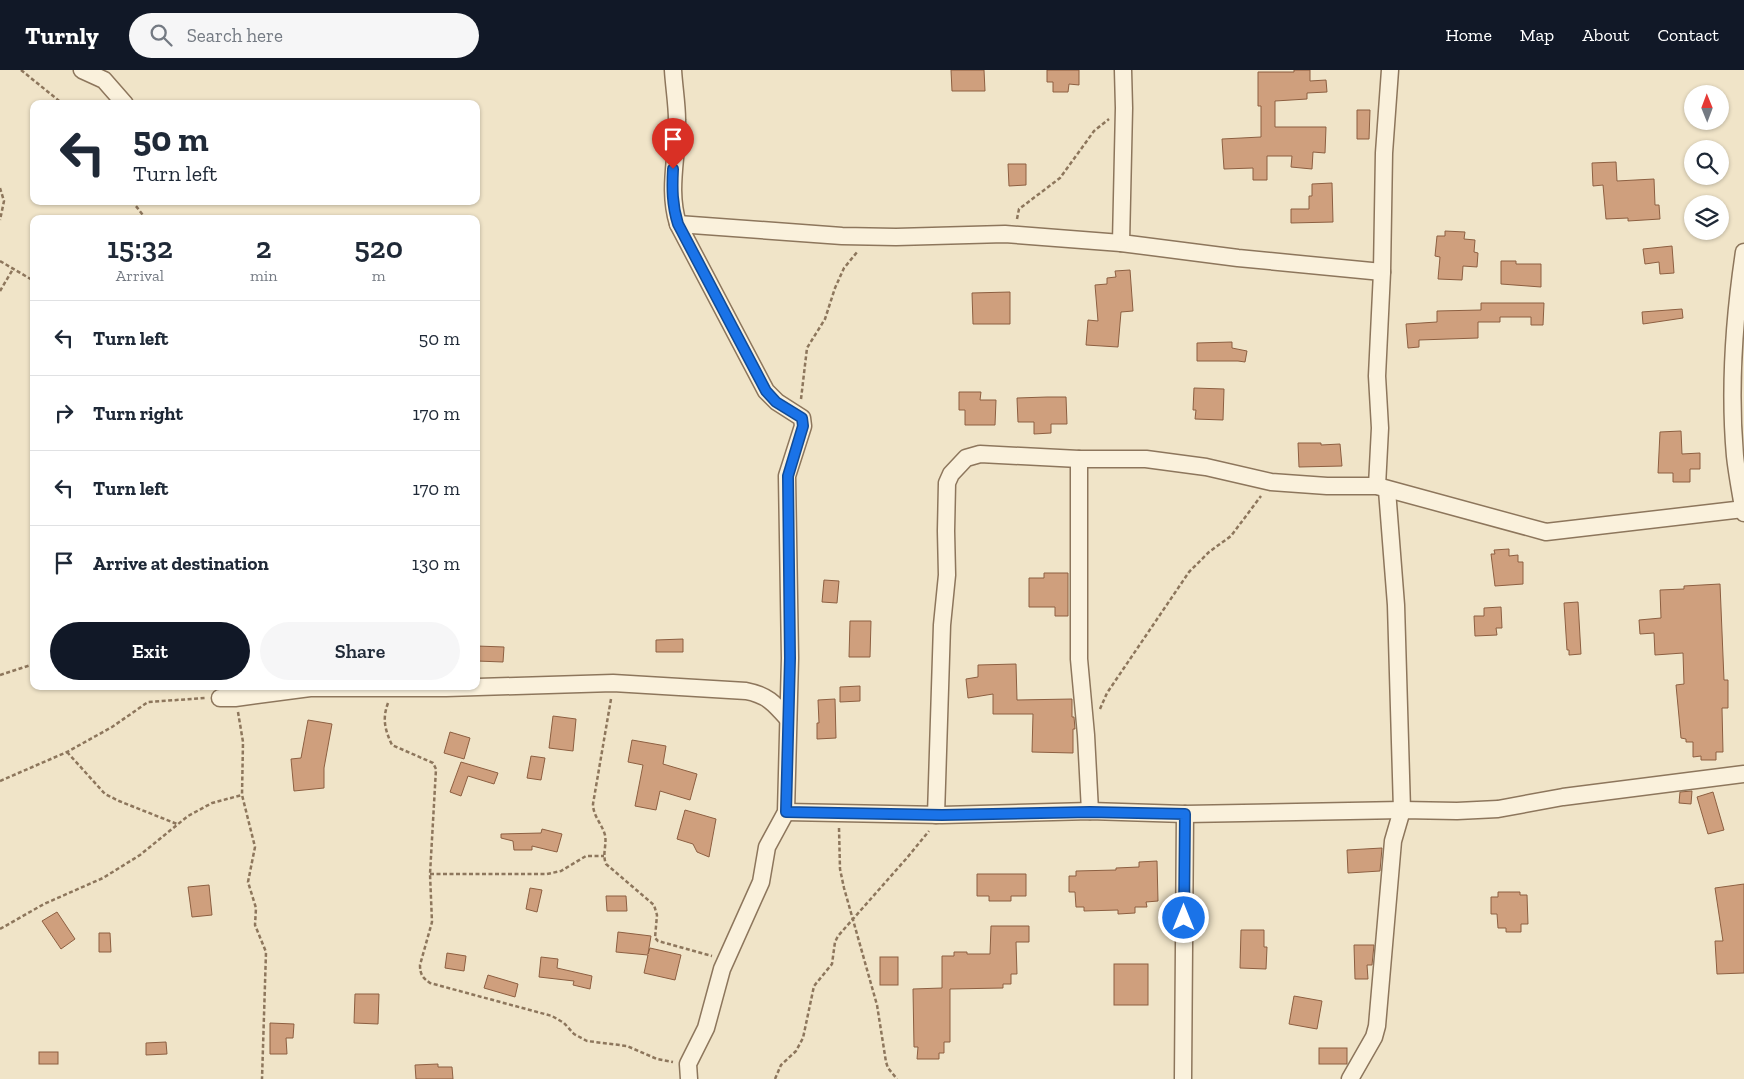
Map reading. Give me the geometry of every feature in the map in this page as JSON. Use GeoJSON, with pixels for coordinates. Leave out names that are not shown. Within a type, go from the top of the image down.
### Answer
{"type":"FeatureCollection","features":[{"type":"Feature","properties":{"kind":"street"},"geometry":{"type":"LineString","coordinates":[[82,70],[104,80],[122,100]]}},
{"type":"Feature","properties":{"kind":"street"},"geometry":{"type":"LineString","coordinates":[[673,70],[677,121],[672,187],[673,210],[678,224],[766,391],[776,402],[800,415],[803,419],[803,426],[788,476],[790,648],[786,812],[767,848],[761,882],[719,976],[706,1028],[689,1072]]}},
{"type":"Feature","properties":{"kind":"street"},"geometry":{"type":"LineString","coordinates":[[1121,243],[1123,70]]}},
{"type":"Feature","properties":{"kind":"street"},"geometry":{"type":"LineString","coordinates":[[1350,1079],[1377,1026],[1393,841],[1402,810],[1396,605],[1382,488],[1377,376],[1382,272],[1384,153],[1390,70]]}},
{"type":"Feature","properties":{"kind":"street"},"geometry":{"type":"LineString","coordinates":[[678,224],[842,236],[896,237],[1005,234],[1121,243],[1238,258],[1382,272]]}},
{"type":"Feature","properties":{"kind":"street"},"geometry":{"type":"LineString","coordinates":[[1744,252],[1737,298],[1732,403],[1735,457],[1744,513]]}},
{"type":"Feature","properties":{"kind":"street"},"geometry":{"type":"LineString","coordinates":[[939,815],[942,625],[947,575],[948,483],[951,474],[966,458],[980,454],[1079,459],[1146,459],[1185,463],[1271,482],[1382,488],[1546,532],[1744,509]]}},
{"type":"Feature","properties":{"kind":"street"},"geometry":{"type":"LineString","coordinates":[[1079,459],[1080,659],[1090,812]]}},
{"type":"Feature","properties":{"kind":"street"},"geometry":{"type":"LineString","coordinates":[[480,687],[613,683],[751,692],[765,696],[788,719]]}},
{"type":"Feature","properties":{"kind":"street"},"geometry":{"type":"LineString","coordinates":[[228,698],[294,690]]}},
{"type":"Feature","properties":{"kind":"street"},"geometry":{"type":"LineString","coordinates":[[786,812],[939,815],[1090,812],[1185,814],[1402,810],[1457,811],[1498,809],[1563,797],[1744,774]]}},
{"type":"Feature","properties":{"kind":"street"},"geometry":{"type":"LineString","coordinates":[[1184,1079],[1185,814]]}},
{"type":"Feature","properties":{"kind":"path"},"geometry":{"type":"LineString","coordinates":[[21,70],[58,100]]}},
{"type":"Feature","properties":{"kind":"path"},"geometry":{"type":"LineString","coordinates":[[1005,234],[1018,218],[1020,209],[1060,178],[1094,131],[1124,108]]}},
{"type":"Feature","properties":{"kind":"path"},"geometry":{"type":"LineString","coordinates":[[0,188],[4,201],[0,220]]}},
{"type":"Feature","properties":{"kind":"path"},"geometry":{"type":"LineString","coordinates":[[135,205],[143,215]]}},
{"type":"Feature","properties":{"kind":"path"},"geometry":{"type":"LineString","coordinates":[[800,415],[806,348],[825,319],[844,268],[860,249]]}},
{"type":"Feature","properties":{"kind":"path"},"geometry":{"type":"LineString","coordinates":[[0,261],[30,279]]}},
{"type":"Feature","properties":{"kind":"path"},"geometry":{"type":"LineString","coordinates":[[0,291],[13,270]]}},
{"type":"Feature","properties":{"kind":"path"},"geometry":{"type":"LineString","coordinates":[[1099,711],[1108,693],[1189,572],[1209,552],[1231,536],[1271,482]]}},
{"type":"Feature","properties":{"kind":"path"},"geometry":{"type":"LineString","coordinates":[[0,675],[30,665]]}},
{"type":"Feature","properties":{"kind":"path"},"geometry":{"type":"LineString","coordinates":[[613,683],[593,804],[604,833],[606,864],[654,905],[657,915],[655,938],[658,941],[726,960]]}},
{"type":"Feature","properties":{"kind":"path"},"geometry":{"type":"LineString","coordinates":[[394,690],[384,713],[385,728],[392,744],[433,763],[436,769],[430,874],[432,922],[420,965],[420,972],[423,978],[430,983],[552,1016],[564,1023],[574,1034],[587,1041],[627,1046],[689,1072]]}},
{"type":"Feature","properties":{"kind":"path"},"geometry":{"type":"LineString","coordinates":[[0,781],[67,752],[112,727],[152,700],[228,698],[243,742],[242,795],[255,847],[248,882],[256,908],[255,925],[266,952],[262,1079]]}},
{"type":"Feature","properties":{"kind":"path"},"geometry":{"type":"LineString","coordinates":[[67,752],[105,794],[177,824]]}},
{"type":"Feature","properties":{"kind":"path"},"geometry":{"type":"LineString","coordinates":[[0,929],[44,904],[102,878],[140,855],[188,816],[212,804],[242,795]]}},
{"type":"Feature","properties":{"kind":"path"},"geometry":{"type":"LineString","coordinates":[[838,814],[840,869],[844,888],[877,1005],[885,1058],[888,1068],[897,1079]]}},
{"type":"Feature","properties":{"kind":"path"},"geometry":{"type":"LineString","coordinates":[[774,1079],[781,1065],[799,1046],[803,1038],[814,986],[832,964],[835,942],[853,918],[906,860],[939,815]]}},
{"type":"Feature","properties":{"kind":"path"},"geometry":{"type":"LineString","coordinates":[[430,874],[547,874],[561,871],[589,855],[604,856]]}},
{"type":"Feature","properties":{"kind":"building"},"geometry":{"type":"Polygon","coordinates":[[[951,70],[984,70],[985,91],[952,91],[951,70]]]}},
{"type":"Feature","properties":{"kind":"building"},"geometry":{"type":"Polygon","coordinates":[[[1047,70],[1079,70],[1079,85],[1069,84],[1068,92],[1053,92],[1053,82],[1047,82],[1047,70]]]}},
{"type":"Feature","properties":{"kind":"building"},"geometry":{"type":"Polygon","coordinates":[[[1294,70],[1310,70],[1310,81],[1326,80],[1327,92],[1307,93],[1307,99],[1275,101],[1275,127],[1326,127],[1325,153],[1313,152],[1312,169],[1291,167],[1292,156],[1267,156],[1267,180],[1253,180],[1253,168],[1224,169],[1222,139],[1261,137],[1261,106],[1258,106],[1258,72],[1294,72],[1294,70]]]}},
{"type":"Feature","properties":{"kind":"building"},"geometry":{"type":"Polygon","coordinates":[[[1357,110],[1370,110],[1369,139],[1357,139],[1357,110]]]}},
{"type":"Feature","properties":{"kind":"building"},"geometry":{"type":"Polygon","coordinates":[[[1616,162],[1617,181],[1654,179],[1655,205],[1659,205],[1660,219],[1628,221],[1628,218],[1606,219],[1603,185],[1593,186],[1592,163],[1616,162]]]}},
{"type":"Feature","properties":{"kind":"building"},"geometry":{"type":"Polygon","coordinates":[[[1008,164],[1026,164],[1026,185],[1009,186],[1008,164]]]}},
{"type":"Feature","properties":{"kind":"building"},"geometry":{"type":"Polygon","coordinates":[[[1332,183],[1333,222],[1291,223],[1291,209],[1309,209],[1309,196],[1312,196],[1312,184],[1332,183]]]}},
{"type":"Feature","properties":{"kind":"building"},"geometry":{"type":"Polygon","coordinates":[[[1445,231],[1465,232],[1464,239],[1475,240],[1474,252],[1478,253],[1477,267],[1463,266],[1462,280],[1438,279],[1440,257],[1435,256],[1437,236],[1445,236],[1445,231]]]}},
{"type":"Feature","properties":{"kind":"building"},"geometry":{"type":"Polygon","coordinates":[[[1672,246],[1674,273],[1660,274],[1659,262],[1645,264],[1643,249],[1672,246]]]}},
{"type":"Feature","properties":{"kind":"building"},"geometry":{"type":"Polygon","coordinates":[[[1501,261],[1516,261],[1516,264],[1541,264],[1541,287],[1501,284],[1501,261]]]}},
{"type":"Feature","properties":{"kind":"building"},"geometry":{"type":"Polygon","coordinates":[[[1130,270],[1133,311],[1121,312],[1118,347],[1086,345],[1088,320],[1098,321],[1095,285],[1107,284],[1107,278],[1116,277],[1115,271],[1130,270]]]}},
{"type":"Feature","properties":{"kind":"building"},"geometry":{"type":"Polygon","coordinates":[[[1010,292],[1010,324],[973,324],[972,293],[1010,292]]]}},
{"type":"Feature","properties":{"kind":"building"},"geometry":{"type":"Polygon","coordinates":[[[1481,303],[1544,303],[1543,325],[1531,325],[1531,317],[1500,317],[1500,322],[1478,322],[1478,338],[1419,340],[1419,347],[1408,348],[1406,324],[1437,322],[1437,311],[1481,310],[1481,303]]]}},
{"type":"Feature","properties":{"kind":"building"},"geometry":{"type":"Polygon","coordinates":[[[1682,309],[1683,318],[1643,324],[1642,312],[1682,309]]]}},
{"type":"Feature","properties":{"kind":"building"},"geometry":{"type":"Polygon","coordinates":[[[1232,342],[1232,348],[1247,351],[1245,362],[1197,361],[1197,343],[1232,342]]]}},
{"type":"Feature","properties":{"kind":"building"},"geometry":{"type":"Polygon","coordinates":[[[1194,388],[1224,389],[1223,420],[1195,419],[1196,410],[1193,410],[1194,388]]]}},
{"type":"Feature","properties":{"kind":"building"},"geometry":{"type":"Polygon","coordinates":[[[959,392],[981,392],[980,400],[996,400],[995,425],[965,425],[965,410],[959,410],[959,392]]]}},
{"type":"Feature","properties":{"kind":"building"},"geometry":{"type":"Polygon","coordinates":[[[1066,397],[1067,424],[1051,424],[1051,433],[1034,434],[1034,422],[1018,422],[1017,398],[1066,397]]]}},
{"type":"Feature","properties":{"kind":"building"},"geometry":{"type":"Polygon","coordinates":[[[1681,431],[1682,454],[1700,453],[1700,469],[1690,469],[1690,482],[1673,482],[1673,473],[1658,473],[1660,432],[1681,431]]]}},
{"type":"Feature","properties":{"kind":"building"},"geometry":{"type":"Polygon","coordinates":[[[1298,443],[1340,444],[1342,466],[1299,467],[1298,443]]]}},
{"type":"Feature","properties":{"kind":"building"},"geometry":{"type":"Polygon","coordinates":[[[1509,549],[1509,556],[1518,555],[1518,562],[1523,562],[1523,584],[1495,586],[1491,554],[1495,554],[1494,550],[1509,549]]]}},
{"type":"Feature","properties":{"kind":"building"},"geometry":{"type":"Polygon","coordinates":[[[1044,573],[1068,573],[1068,616],[1055,616],[1055,607],[1029,607],[1029,578],[1044,578],[1044,573]]]}},
{"type":"Feature","properties":{"kind":"building"},"geometry":{"type":"Polygon","coordinates":[[[824,580],[839,581],[837,603],[822,602],[824,580]]]}},
{"type":"Feature","properties":{"kind":"building"},"geometry":{"type":"Polygon","coordinates":[[[1720,584],[1724,680],[1728,680],[1728,708],[1722,708],[1723,752],[1716,752],[1716,760],[1701,760],[1701,756],[1693,757],[1693,742],[1686,742],[1686,739],[1681,738],[1676,685],[1684,684],[1683,653],[1655,655],[1654,633],[1640,634],[1639,620],[1661,618],[1660,590],[1684,589],[1684,586],[1720,584]]]}},
{"type":"Feature","properties":{"kind":"building"},"geometry":{"type":"Polygon","coordinates":[[[1578,602],[1581,654],[1569,655],[1569,650],[1567,650],[1564,603],[1578,602]]]}},
{"type":"Feature","properties":{"kind":"building"},"geometry":{"type":"Polygon","coordinates":[[[1501,607],[1502,628],[1496,628],[1497,635],[1475,636],[1474,616],[1484,616],[1484,608],[1501,607]]]}},
{"type":"Feature","properties":{"kind":"building"},"geometry":{"type":"Polygon","coordinates":[[[850,621],[871,621],[870,657],[849,657],[850,621]]]}},
{"type":"Feature","properties":{"kind":"building"},"geometry":{"type":"Polygon","coordinates":[[[683,639],[683,652],[656,652],[656,640],[683,639]]]}},
{"type":"Feature","properties":{"kind":"building"},"geometry":{"type":"Polygon","coordinates":[[[480,646],[504,647],[503,662],[480,661],[480,646]]]}},
{"type":"Feature","properties":{"kind":"building"},"geometry":{"type":"Polygon","coordinates":[[[1016,664],[1017,700],[1072,699],[1072,717],[1074,717],[1075,729],[1073,729],[1073,753],[1032,752],[1033,714],[993,714],[993,694],[968,698],[966,679],[978,677],[978,665],[1016,664]]]}},
{"type":"Feature","properties":{"kind":"building"},"geometry":{"type":"Polygon","coordinates":[[[860,686],[860,701],[840,702],[840,687],[860,686]]]}},
{"type":"Feature","properties":{"kind":"building"},"geometry":{"type":"Polygon","coordinates":[[[835,699],[836,738],[817,739],[817,723],[819,723],[818,700],[835,699]]]}},
{"type":"Feature","properties":{"kind":"building"},"geometry":{"type":"Polygon","coordinates":[[[553,716],[576,719],[573,751],[549,748],[553,716]]]}},
{"type":"Feature","properties":{"kind":"building"},"geometry":{"type":"Polygon","coordinates":[[[308,720],[332,724],[324,768],[324,788],[294,791],[291,759],[301,758],[308,720]]]}},
{"type":"Feature","properties":{"kind":"building"},"geometry":{"type":"Polygon","coordinates":[[[450,732],[470,738],[464,759],[444,753],[450,732]]]}},
{"type":"Feature","properties":{"kind":"building"},"geometry":{"type":"Polygon","coordinates":[[[632,740],[666,746],[663,764],[697,774],[690,800],[660,791],[656,810],[635,806],[643,765],[628,762],[632,740]]]}},
{"type":"Feature","properties":{"kind":"building"},"geometry":{"type":"Polygon","coordinates":[[[531,756],[545,758],[541,780],[527,778],[531,756]]]}},
{"type":"Feature","properties":{"kind":"building"},"geometry":{"type":"Polygon","coordinates":[[[461,762],[498,773],[494,784],[468,776],[461,796],[450,792],[461,762]]]}},
{"type":"Feature","properties":{"kind":"building"},"geometry":{"type":"Polygon","coordinates":[[[1692,791],[1691,804],[1679,803],[1680,792],[1692,791]]]}},
{"type":"Feature","properties":{"kind":"building"},"geometry":{"type":"Polygon","coordinates":[[[1713,792],[1724,830],[1708,834],[1697,797],[1713,792]]]}},
{"type":"Feature","properties":{"kind":"building"},"geometry":{"type":"Polygon","coordinates":[[[685,810],[716,819],[709,857],[697,852],[693,844],[677,839],[685,810]]]}},
{"type":"Feature","properties":{"kind":"building"},"geometry":{"type":"Polygon","coordinates":[[[542,829],[562,834],[557,852],[532,846],[532,850],[514,850],[513,841],[501,838],[501,834],[541,833],[542,829]]]}},
{"type":"Feature","properties":{"kind":"building"},"geometry":{"type":"Polygon","coordinates":[[[1382,848],[1380,871],[1348,873],[1347,850],[1382,848]]]}},
{"type":"Feature","properties":{"kind":"building"},"geometry":{"type":"Polygon","coordinates":[[[1157,861],[1158,901],[1146,902],[1147,907],[1135,907],[1135,913],[1118,914],[1118,910],[1084,911],[1084,907],[1076,907],[1075,892],[1069,892],[1069,876],[1076,876],[1076,871],[1116,870],[1116,868],[1139,867],[1139,862],[1157,861]]]}},
{"type":"Feature","properties":{"kind":"building"},"geometry":{"type":"Polygon","coordinates":[[[977,874],[1026,874],[1026,896],[1011,896],[1011,901],[989,901],[989,896],[977,896],[977,874]]]}},
{"type":"Feature","properties":{"kind":"building"},"geometry":{"type":"Polygon","coordinates":[[[1744,884],[1744,973],[1717,974],[1715,941],[1723,941],[1715,888],[1744,884]]]}},
{"type":"Feature","properties":{"kind":"building"},"geometry":{"type":"Polygon","coordinates":[[[209,885],[212,915],[192,917],[188,887],[209,885]]]}},
{"type":"Feature","properties":{"kind":"building"},"geometry":{"type":"Polygon","coordinates":[[[530,888],[542,890],[537,912],[526,909],[530,888]]]}},
{"type":"Feature","properties":{"kind":"building"},"geometry":{"type":"Polygon","coordinates":[[[1498,892],[1520,892],[1520,895],[1527,895],[1528,924],[1521,924],[1521,932],[1506,932],[1506,928],[1498,928],[1497,914],[1491,914],[1491,897],[1498,897],[1498,892]]]}},
{"type":"Feature","properties":{"kind":"building"},"geometry":{"type":"Polygon","coordinates":[[[606,896],[626,896],[627,911],[607,911],[606,896]]]}},
{"type":"Feature","properties":{"kind":"building"},"geometry":{"type":"Polygon","coordinates":[[[57,912],[75,939],[61,949],[42,921],[57,912]]]}},
{"type":"Feature","properties":{"kind":"building"},"geometry":{"type":"Polygon","coordinates":[[[991,926],[1029,926],[1029,942],[1016,942],[1017,974],[1011,974],[1011,984],[1003,984],[1003,988],[950,989],[950,1042],[944,1042],[944,1053],[939,1053],[939,1059],[917,1059],[918,1047],[914,1047],[913,989],[942,988],[942,956],[954,956],[954,952],[990,954],[991,926]]]}},
{"type":"Feature","properties":{"kind":"building"},"geometry":{"type":"Polygon","coordinates":[[[1241,930],[1264,930],[1264,947],[1267,947],[1266,969],[1240,968],[1241,930]]]}},
{"type":"Feature","properties":{"kind":"building"},"geometry":{"type":"Polygon","coordinates":[[[618,932],[651,936],[648,954],[650,948],[681,955],[675,980],[644,973],[648,955],[616,952],[618,932]]]}},
{"type":"Feature","properties":{"kind":"building"},"geometry":{"type":"Polygon","coordinates":[[[99,933],[110,933],[111,952],[99,952],[99,933]]]}},
{"type":"Feature","properties":{"kind":"building"},"geometry":{"type":"Polygon","coordinates":[[[1354,945],[1374,945],[1372,965],[1367,965],[1368,979],[1355,979],[1354,945]]]}},
{"type":"Feature","properties":{"kind":"building"},"geometry":{"type":"Polygon","coordinates":[[[447,953],[466,956],[464,971],[445,968],[447,953]]]}},
{"type":"Feature","properties":{"kind":"building"},"geometry":{"type":"Polygon","coordinates":[[[541,957],[558,959],[557,968],[592,976],[590,989],[573,985],[574,981],[539,977],[541,957]]]}},
{"type":"Feature","properties":{"kind":"building"},"geometry":{"type":"Polygon","coordinates":[[[880,957],[898,957],[898,985],[880,985],[880,957]]]}},
{"type":"Feature","properties":{"kind":"building"},"geometry":{"type":"Polygon","coordinates":[[[1114,964],[1148,964],[1148,1005],[1114,1005],[1114,964]]]}},
{"type":"Feature","properties":{"kind":"building"},"geometry":{"type":"Polygon","coordinates":[[[488,975],[518,984],[515,997],[484,988],[488,975]]]}},
{"type":"Feature","properties":{"kind":"building"},"geometry":{"type":"Polygon","coordinates":[[[355,994],[379,994],[378,1024],[354,1023],[355,994]]]}},
{"type":"Feature","properties":{"kind":"building"},"geometry":{"type":"Polygon","coordinates":[[[1294,996],[1322,1001],[1317,1029],[1289,1024],[1294,996]]]}},
{"type":"Feature","properties":{"kind":"building"},"geometry":{"type":"Polygon","coordinates":[[[270,1023],[294,1024],[293,1038],[286,1038],[287,1054],[270,1054],[270,1023]]]}},
{"type":"Feature","properties":{"kind":"building"},"geometry":{"type":"Polygon","coordinates":[[[166,1042],[167,1054],[146,1055],[146,1043],[166,1042]]]}},
{"type":"Feature","properties":{"kind":"building"},"geometry":{"type":"Polygon","coordinates":[[[1319,1048],[1347,1048],[1347,1064],[1319,1064],[1319,1048]]]}},
{"type":"Feature","properties":{"kind":"building"},"geometry":{"type":"Polygon","coordinates":[[[39,1052],[58,1052],[58,1064],[39,1064],[39,1052]]]}},
{"type":"Feature","properties":{"kind":"building"},"geometry":{"type":"Polygon","coordinates":[[[438,1064],[438,1067],[452,1067],[453,1079],[416,1079],[415,1065],[438,1064]]]}},
{"type":"Feature","properties":{"kind":"route"},"geometry":{"type":"LineString","coordinates":[[673,169],[673,210],[678,224],[744,352],[766,391],[776,402],[800,415],[804,421],[788,476],[790,658],[786,812],[942,815],[1090,812],[1185,814],[1184,918]]}}]}
